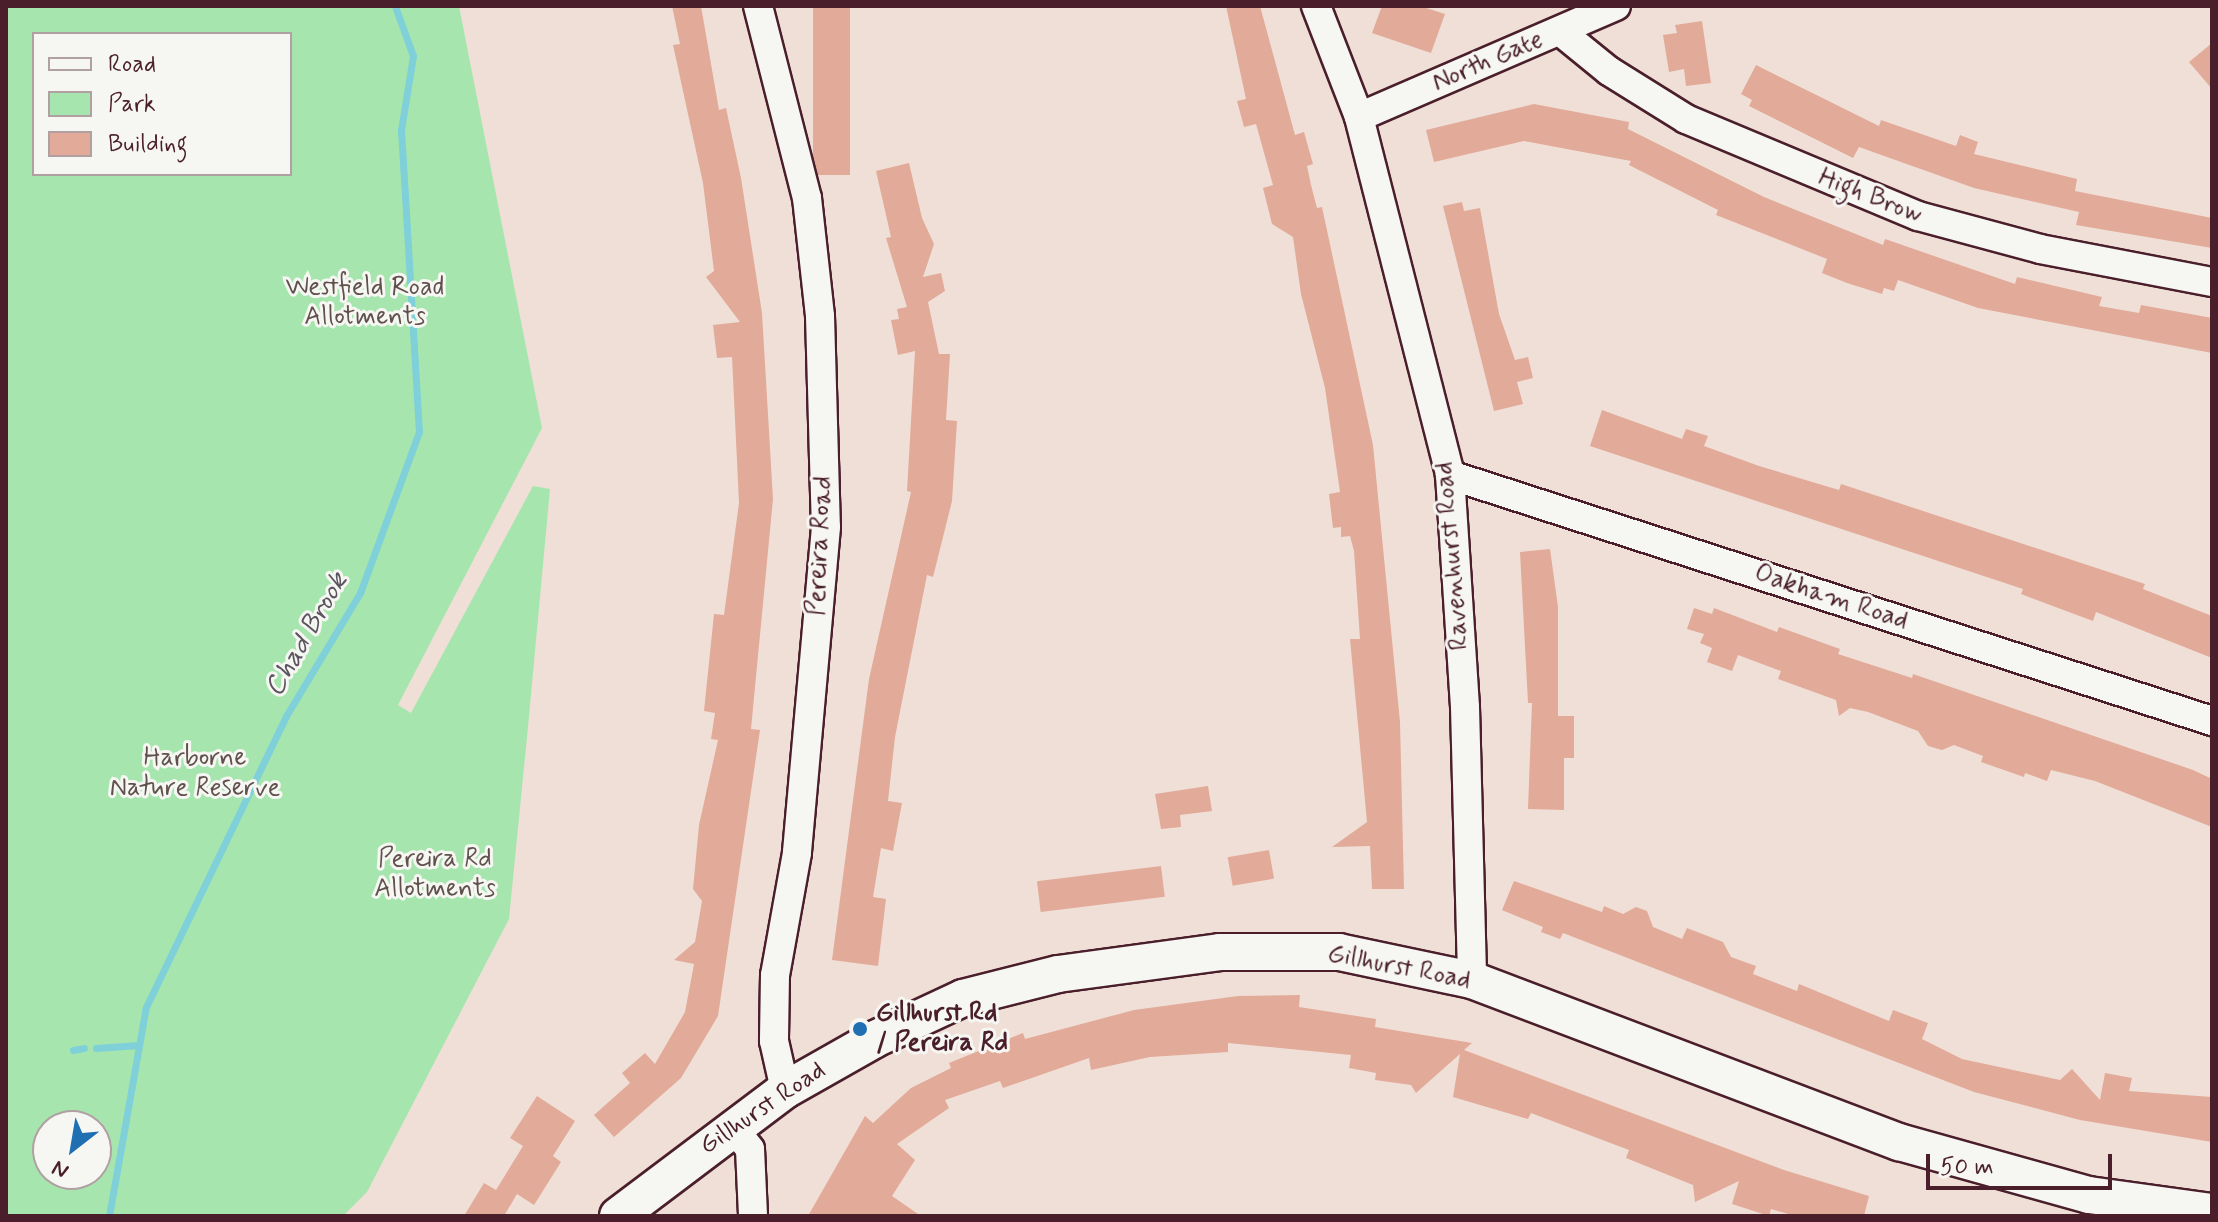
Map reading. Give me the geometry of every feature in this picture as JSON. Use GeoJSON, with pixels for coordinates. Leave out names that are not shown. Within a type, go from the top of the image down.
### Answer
{"type":"FeatureCollection","features":[{"type":"Feature","properties":{"kind":"street","name":"Pereira Road"},"geometry":{"type":"LineString","coordinates":[[758,6],[807,198],[820,316],[826,527],[797,853],[775,975],[774,1041],[785,1090]]}},
{"type":"Feature","properties":{"kind":"street","name":"Ravenhurst Road"},"geometry":{"type":"LineString","coordinates":[[1316,6],[1359,117],[1450,475],[1465,707],[1472,980]]}},
{"type":"Feature","properties":{"kind":"street","name":"North Gate"},"geometry":{"type":"LineString","coordinates":[[1359,117],[1616,6]]}},
{"type":"Feature","properties":{"kind":"street","name":"High Brow"},"geometry":{"type":"LineString","coordinates":[[1561,32],[1609,71],[1686,119],[1918,216],[2040,249],[2212,282]]}},
{"type":"Feature","properties":{"kind":"street","name":"Oakham Road"},"geometry":{"type":"LineString","coordinates":[[1450,475],[2212,721]]}},
{"type":"Feature","properties":{"kind":"street","name":"Gillhurst Road"},"geometry":{"type":"LineString","coordinates":[[618,1216],[732,1126],[785,1090],[875,1039],[963,998],[1155,957],[1339,952],[1472,980],[1899,1142],[2075,1192],[2212,1212]]}},
{"type":"Feature","properties":{"kind":"street"},"geometry":{"type":"LineString","coordinates":[[732,1126],[750,1149],[753,1216]]}},
{"type":"Feature","properties":{"kind":"green space"},"geometry":{"type":"Polygon","coordinates":[[[6,6],[459,6],[542,428],[398,705],[411,713],[533,486],[550,489],[509,919],[367,1192],[343,1216],[6,1216],[6,6]]]}},
{"type":"Feature","properties":{"kind":"building"},"geometry":{"type":"Polygon","coordinates":[[[672,6],[701,6],[719,110],[726,108],[741,178],[762,313],[773,499],[751,729],[760,730],[718,1016],[681,1078],[614,1137],[594,1115],[630,1083],[622,1073],[645,1053],[655,1064],[685,1012],[694,964],[674,960],[695,942],[702,901],[693,889],[699,825],[718,740],[711,739],[715,713],[704,711],[714,614],[724,615],[739,503],[732,357],[717,358],[713,325],[740,322],[706,277],[714,271],[703,183],[673,45],[680,44],[672,6]]]}},
{"type":"Feature","properties":{"kind":"building"},"geometry":{"type":"Polygon","coordinates":[[[813,6],[850,6],[850,175],[813,175],[813,6]]]}},
{"type":"Feature","properties":{"kind":"building"},"geometry":{"type":"Polygon","coordinates":[[[1226,6],[1260,6],[1295,135],[1304,132],[1313,164],[1307,166],[1311,185],[1317,208],[1322,207],[1373,445],[1400,722],[1404,889],[1372,889],[1370,846],[1332,847],[1367,822],[1350,639],[1360,639],[1354,551],[1350,536],[1341,537],[1341,527],[1333,528],[1329,494],[1340,492],[1325,388],[1301,294],[1293,237],[1272,224],[1263,188],[1273,185],[1256,124],[1244,127],[1237,101],[1246,99],[1226,6]]]}},
{"type":"Feature","properties":{"kind":"building"},"geometry":{"type":"Polygon","coordinates":[[[1382,6],[1420,6],[1445,14],[1431,53],[1372,33],[1382,6]]]}},
{"type":"Feature","properties":{"kind":"building"},"geometry":{"type":"Polygon","coordinates":[[[1702,21],[1711,83],[1686,86],[1684,69],[1669,72],[1663,35],[1677,33],[1675,25],[1702,21]]]}},
{"type":"Feature","properties":{"kind":"building"},"geometry":{"type":"Polygon","coordinates":[[[2212,43],[2212,89],[2189,62],[2212,43]]]}},
{"type":"Feature","properties":{"kind":"building"},"geometry":{"type":"Polygon","coordinates":[[[1756,65],[1879,126],[1881,120],[1956,146],[1960,135],[1978,142],[1974,154],[2077,179],[2075,191],[2212,218],[2212,248],[2076,225],[2079,212],[1974,188],[1859,147],[1853,158],[1749,106],[1752,100],[1741,94],[1756,65]]]}},
{"type":"Feature","properties":{"kind":"building"},"geometry":{"type":"Polygon","coordinates":[[[1534,104],[1629,122],[1628,129],[1764,197],[1883,245],[1885,239],[2015,284],[2017,277],[2102,297],[2099,306],[2139,313],[2141,305],[2212,318],[2212,353],[1978,308],[1898,280],[1894,291],[1884,288],[1882,294],[1847,283],[1822,273],[1827,259],[1716,215],[1718,210],[1629,165],[1631,161],[1524,141],[1434,162],[1426,130],[1534,104]]]}},
{"type":"Feature","properties":{"kind":"building"},"geometry":{"type":"Polygon","coordinates":[[[909,163],[922,218],[934,244],[923,277],[941,273],[945,291],[928,302],[939,354],[950,354],[946,420],[957,421],[952,501],[933,577],[927,575],[895,737],[888,801],[902,803],[893,851],[881,848],[873,897],[886,899],[878,966],[832,960],[869,679],[911,492],[907,491],[915,351],[898,355],[891,320],[899,319],[897,309],[907,307],[886,238],[891,237],[876,171],[909,163]]]}},
{"type":"Feature","properties":{"kind":"building"},"geometry":{"type":"Polygon","coordinates":[[[1462,202],[1464,211],[1480,208],[1499,314],[1515,360],[1528,357],[1533,378],[1517,382],[1523,404],[1494,411],[1443,206],[1462,202]]]}},
{"type":"Feature","properties":{"kind":"building"},"geometry":{"type":"Polygon","coordinates":[[[1602,410],[1682,439],[1686,429],[1708,436],[1704,446],[1759,466],[1839,490],[1841,484],[2145,584],[2143,589],[2212,616],[2212,658],[2096,612],[2093,621],[2021,594],[2023,589],[1590,446],[1602,410]]]}},
{"type":"Feature","properties":{"kind":"building"},"geometry":{"type":"Polygon","coordinates":[[[1550,549],[1558,607],[1558,716],[1574,716],[1574,758],[1564,758],[1564,810],[1528,809],[1532,703],[1528,703],[1520,552],[1550,549]]]}},
{"type":"Feature","properties":{"kind":"building"},"geometry":{"type":"Polygon","coordinates":[[[1694,608],[1712,614],[1714,608],[1777,632],[1779,627],[1840,649],[1838,654],[1912,678],[1913,674],[2193,770],[2212,779],[2212,827],[2095,781],[2051,770],[2047,781],[2025,773],[2024,777],[1981,762],[1983,756],[1954,745],[1942,750],[1928,746],[1918,731],[1868,712],[1850,708],[1839,716],[1836,700],[1778,679],[1781,671],[1738,655],[1732,671],[1707,662],[1712,648],[1700,643],[1704,634],[1687,629],[1694,608]]]}},
{"type":"Feature","properties":{"kind":"building"},"geometry":{"type":"Polygon","coordinates":[[[1208,786],[1212,811],[1180,815],[1181,827],[1161,829],[1155,794],[1208,786]]]}},
{"type":"Feature","properties":{"kind":"building"},"geometry":{"type":"Polygon","coordinates":[[[1269,850],[1274,879],[1233,886],[1228,857],[1269,850]]]}},
{"type":"Feature","properties":{"kind":"building"},"geometry":{"type":"Polygon","coordinates":[[[1161,866],[1165,897],[1041,912],[1037,881],[1161,866]]]}},
{"type":"Feature","properties":{"kind":"building"},"geometry":{"type":"Polygon","coordinates":[[[1514,881],[1602,912],[1604,906],[1623,914],[1636,907],[1647,911],[1653,927],[1682,939],[1687,928],[1723,942],[1731,957],[1756,966],[1753,974],[1797,991],[1799,984],[1889,1021],[1893,1010],[1928,1023],[1922,1039],[1962,1059],[2060,1080],[2072,1069],[2100,1100],[2105,1073],[2132,1078],[2129,1091],[2212,1097],[2212,1142],[2080,1120],[1974,1092],[1563,933],[1560,939],[1541,932],[1543,927],[1502,910],[1514,881]]]}},
{"type":"Feature","properties":{"kind":"building"},"geometry":{"type":"Polygon","coordinates":[[[1300,995],[1299,1007],[1376,1019],[1375,1027],[1472,1043],[1464,1050],[1784,1170],[1869,1196],[1864,1216],[1795,1216],[1771,1209],[1769,1216],[1732,1204],[1739,1181],[1695,1202],[1693,1185],[1626,1158],[1629,1150],[1531,1113],[1528,1119],[1453,1097],[1460,1054],[1416,1093],[1411,1085],[1375,1080],[1376,1073],[1349,1068],[1351,1055],[1228,1043],[1228,1052],[1150,1057],[1091,1070],[1089,1058],[1003,1088],[1000,1081],[945,1100],[949,1108],[897,1144],[915,1160],[892,1196],[921,1216],[808,1216],[865,1116],[873,1123],[911,1088],[951,1068],[949,1063],[1023,1033],[1025,1039],[1134,1010],[1238,996],[1300,995]]]}},
{"type":"Feature","properties":{"kind":"building"},"geometry":{"type":"Polygon","coordinates":[[[537,1096],[575,1121],[553,1156],[561,1162],[534,1205],[517,1194],[504,1216],[464,1216],[484,1183],[496,1190],[523,1146],[510,1138],[537,1096]]]}},
{"type":"Feature","properties":{"kind":"waterway","name":"Chad Brook"},"geometry":{"type":"LineString","coordinates":[[109,1216],[146,1007],[286,716],[360,593],[419,432],[401,130],[413,56],[395,6]]}},
{"type":"Feature","properties":{"kind":"waterway"},"geometry":{"type":"LineString","coordinates":[[96,1048],[139,1045]]}},
{"type":"Feature","properties":{"kind":"waterway"},"geometry":{"type":"LineString","coordinates":[[73,1050],[84,1048]]}},
{"type":"Feature","properties":{"kind":"place","name":"Gillhurst Rd / Pereira Rd"},"geometry":{"type":"Point","coordinates":[860,1029]}},
{"type":"Feature","properties":{"kind":"park label","name":"Westfield Road Allotments"},"geometry":{"type":"Point","coordinates":[365,303]}},
{"type":"Feature","properties":{"kind":"park label","name":"Harborne Nature Reserve"},"geometry":{"type":"Point","coordinates":[195,774]}},
{"type":"Feature","properties":{"kind":"park label","name":"Pereira Rd Allotments"},"geometry":{"type":"Point","coordinates":[435,875]}}]}
